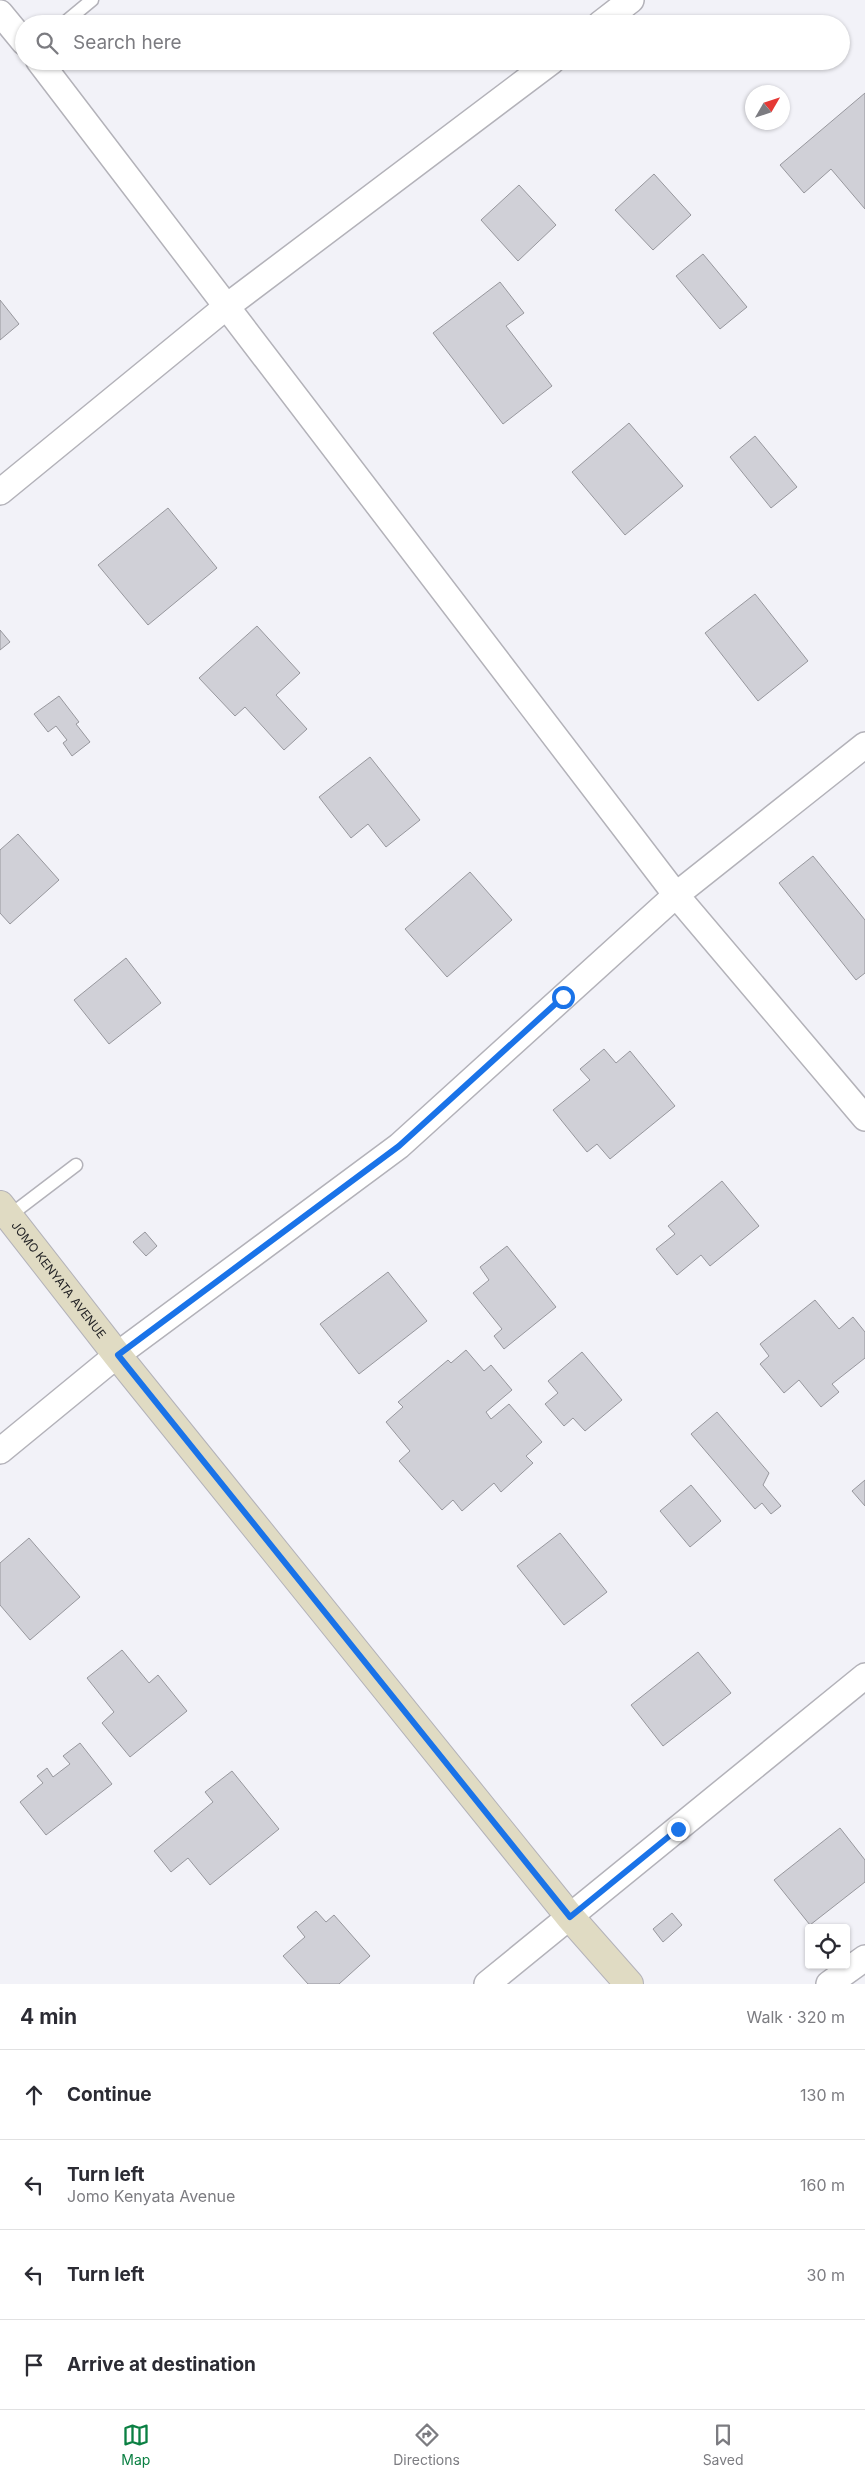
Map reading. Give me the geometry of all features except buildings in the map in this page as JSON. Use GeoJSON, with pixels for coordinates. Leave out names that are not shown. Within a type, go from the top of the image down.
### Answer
{"type":"FeatureCollection","features":[{"type":"Feature","properties":{"kind":"street"},"geometry":{"type":"LineString","coordinates":[[612,15],[631,0]]}},
{"type":"Feature","properties":{"kind":"street"},"geometry":{"type":"LineString","coordinates":[[0,13],[15,31]]}},
{"type":"Feature","properties":{"kind":"street"},"geometry":{"type":"LineString","coordinates":[[46,70],[676,895],[865,1118]]}},
{"type":"Feature","properties":{"kind":"street"},"geometry":{"type":"LineString","coordinates":[[0,492],[226,307],[540,70]]}},
{"type":"Feature","properties":{"kind":"street"},"geometry":{"type":"LineString","coordinates":[[0,1451],[118,1355],[399,1146],[676,895],[865,745]]}},
{"type":"Feature","properties":{"kind":"street","name":"JOMO KENYATA AVENUE"},"geometry":{"type":"LineString","coordinates":[[4,1210],[118,1355],[570,1917],[629,1984]]}},
{"type":"Feature","properties":{"kind":"street"},"geometry":{"type":"LineString","coordinates":[[487,1984],[865,1676]]}},
{"type":"Feature","properties":{"kind":"street"},"geometry":{"type":"LineString","coordinates":[[829,1984],[865,1958]]}},
{"type":"Feature","properties":{"kind":"lane"},"geometry":{"type":"LineString","coordinates":[[74,15],[92,0]]}},
{"type":"Feature","properties":{"kind":"lane"},"geometry":{"type":"LineString","coordinates":[[4,1210],[76,1165]]}},
{"type":"Feature","properties":{"kind":"route"},"geometry":{"type":"LineString","coordinates":[[563,997],[399,1146],[118,1355],[570,1917],[678,1829]]}}]}
